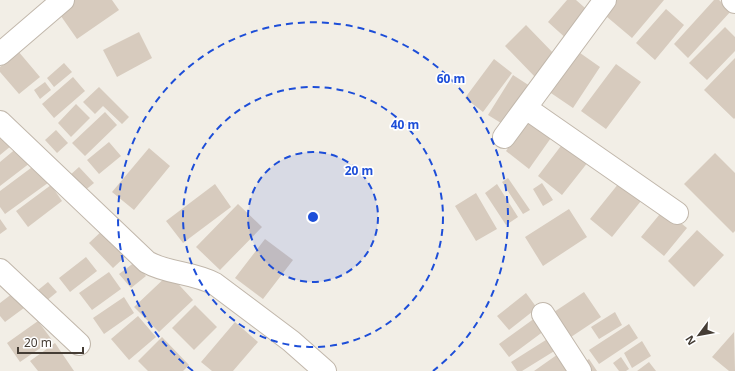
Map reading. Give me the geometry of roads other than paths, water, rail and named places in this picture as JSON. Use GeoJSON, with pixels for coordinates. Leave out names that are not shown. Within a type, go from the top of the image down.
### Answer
{"type":"FeatureCollection","features":[{"type":"Feature","properties":{"kind":"street"},"geometry":{"type":"LineString","coordinates":[[0,54],[63,0]]}},
{"type":"Feature","properties":{"kind":"street"},"geometry":{"type":"LineString","coordinates":[[504,137],[605,0]]}},
{"type":"Feature","properties":{"kind":"street"},"geometry":{"type":"LineString","coordinates":[[526,108],[677,213]]}},
{"type":"Feature","properties":{"kind":"street"},"geometry":{"type":"LineString","coordinates":[[0,122],[146,262],[157,268],[204,278],[215,284],[291,341],[325,371]]}},
{"type":"Feature","properties":{"kind":"street"},"geometry":{"type":"LineString","coordinates":[[0,270],[79,344]]}},
{"type":"Feature","properties":{"kind":"street"},"geometry":{"type":"LineString","coordinates":[[543,314],[580,371]]}}]}
